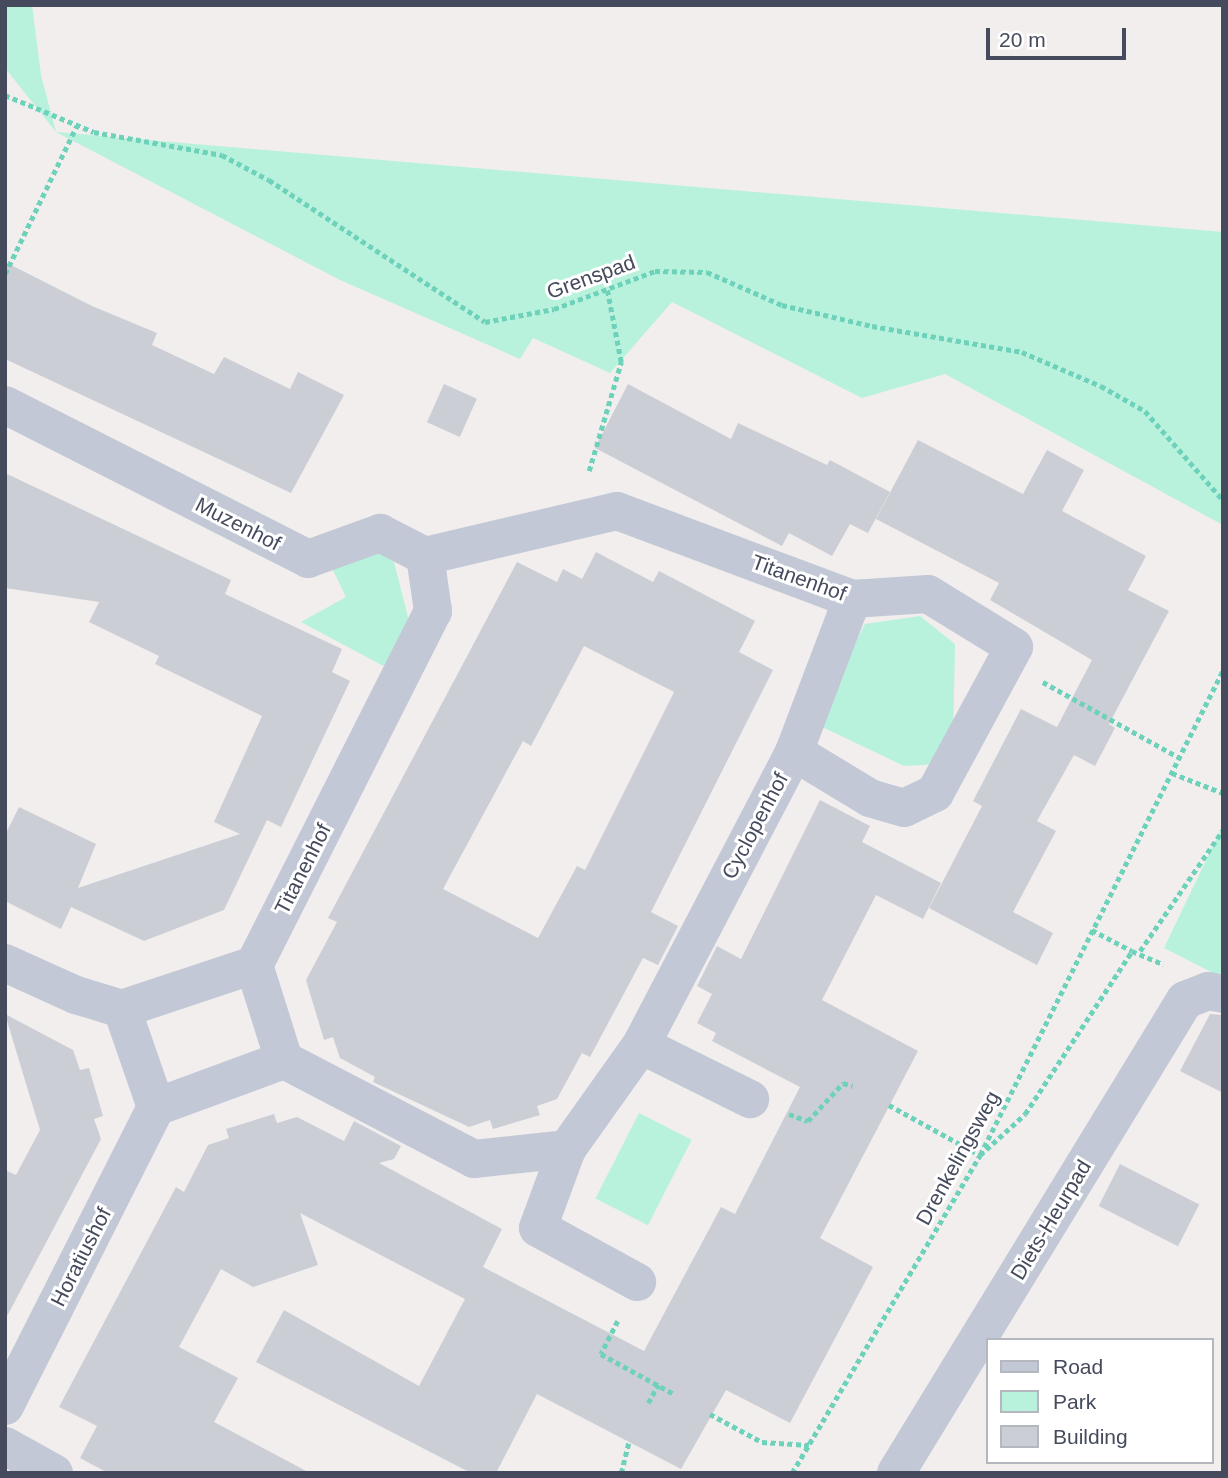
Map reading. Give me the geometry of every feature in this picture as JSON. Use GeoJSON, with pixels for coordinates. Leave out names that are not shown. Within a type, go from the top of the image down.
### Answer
{"type":"FeatureCollection","features":[{"type":"Feature","properties":{"kind":"street","name":"Muzenhof"},"geometry":{"type":"LineString","coordinates":[[5,405],[308,559],[380,533],[425,556]]}},
{"type":"Feature","properties":{"kind":"street","name":"Titanenhof"},"geometry":{"type":"LineString","coordinates":[[254,965],[433,611],[425,556],[617,511],[852,599],[928,594],[1014,647],[935,793],[904,808],[870,798],[794,752]]}},
{"type":"Feature","properties":{"kind":"street","name":"Cyclopenhof"},"geometry":{"type":"LineString","coordinates":[[637,1282],[538,1228],[566,1149],[641,1045],[794,752],[852,599]]}},
{"type":"Feature","properties":{"kind":"street"},"geometry":{"type":"LineString","coordinates":[[5,963],[76,995],[122,1009],[254,965],[284,1060],[474,1159],[566,1149]]}},
{"type":"Feature","properties":{"kind":"street","name":"Diets-Heurpad"},"geometry":{"type":"LineString","coordinates":[[897,1473],[1185,1000],[1216,993]]}},
{"type":"Feature","properties":{"kind":"street"},"geometry":{"type":"LineString","coordinates":[[122,1009],[156,1107],[284,1060]]}},
{"type":"Feature","properties":{"kind":"street"},"geometry":{"type":"LineString","coordinates":[[641,1045],[750,1099]]}},
{"type":"Feature","properties":{"kind":"street","name":"Horatiushof"},"geometry":{"type":"LineString","coordinates":[[5,1406],[156,1107]]}},
{"type":"Feature","properties":{"kind":"street"},"geometry":{"type":"LineString","coordinates":[[5,1446],[54,1473]]}},
{"type":"Feature","properties":{"kind":"path","name":"Grenspad"},"geometry":{"type":"LineString","coordinates":[[5,95],[77,125],[222,155],[269,180],[485,323],[554,309],[655,271],[707,272],[782,305],[872,326],[1022,352],[1101,386],[1145,411],[1223,500]]}},
{"type":"Feature","properties":{"kind":"path"},"geometry":{"type":"LineString","coordinates":[[5,274],[77,125]]}},
{"type":"Feature","properties":{"kind":"path"},"geometry":{"type":"LineString","coordinates":[[574,522],[621,362],[607,289]]}},
{"type":"Feature","properties":{"kind":"path","name":"Drenkelingsweg"},"geometry":{"type":"LineString","coordinates":[[792,1473],[980,1155],[1223,670]]}},
{"type":"Feature","properties":{"kind":"path"},"geometry":{"type":"LineString","coordinates":[[1086,704],[1180,758]]}},
{"type":"Feature","properties":{"kind":"path"},"geometry":{"type":"LineString","coordinates":[[1172,773],[1223,793]]}},
{"type":"Feature","properties":{"kind":"path"},"geometry":{"type":"LineString","coordinates":[[1140,951],[1223,830]]}},
{"type":"Feature","properties":{"kind":"path"},"geometry":{"type":"LineString","coordinates":[[1093,930],[1132,951],[1140,951],[1216,993]]}},
{"type":"Feature","properties":{"kind":"path"},"geometry":{"type":"LineString","coordinates":[[889,1105],[980,1155],[1025,1114],[1132,951]]}},
{"type":"Feature","properties":{"kind":"path"},"geometry":{"type":"LineString","coordinates":[[750,1099],[808,1121],[843,1083],[852,1086]]}},
{"type":"Feature","properties":{"kind":"path"},"geometry":{"type":"LineString","coordinates":[[637,1282],[601,1354],[674,1394]]}},
{"type":"Feature","properties":{"kind":"path"},"geometry":{"type":"LineString","coordinates":[[648,1403],[658,1385]]}},
{"type":"Feature","properties":{"kind":"path"},"geometry":{"type":"LineString","coordinates":[[710,1414],[762,1442],[809,1445]]}},
{"type":"Feature","properties":{"kind":"path"},"geometry":{"type":"LineString","coordinates":[[621,1473],[629,1441]]}},
{"type":"Feature","properties":{"kind":"green space"},"geometry":{"type":"Polygon","coordinates":[[[5,5],[32,5],[41,75],[56,132],[5,68],[5,5]]]}},
{"type":"Feature","properties":{"kind":"green space"},"geometry":{"type":"Polygon","coordinates":[[[56,132],[1223,232],[1223,525],[945,374],[862,398],[672,302],[610,373],[533,338],[520,359],[340,280],[56,132]]]}},
{"type":"Feature","properties":{"kind":"green space"},"geometry":{"type":"Polygon","coordinates":[[[369,546],[394,562],[411,629],[391,670],[301,622],[346,597],[330,564],[369,546]]]}},
{"type":"Feature","properties":{"kind":"green space"},"geometry":{"type":"Polygon","coordinates":[[[920,616],[955,644],[953,741],[937,764],[904,766],[814,723],[865,624],[920,616]]]}},
{"type":"Feature","properties":{"kind":"green space"},"geometry":{"type":"Polygon","coordinates":[[[1223,825],[1223,978],[1164,948],[1223,825]]]}},
{"type":"Feature","properties":{"kind":"green space"},"geometry":{"type":"Polygon","coordinates":[[[639,1113],[692,1140],[648,1225],[595,1199],[639,1113]]]}},
{"type":"Feature","properties":{"kind":"building"},"geometry":{"type":"Polygon","coordinates":[[[5,262],[92,306],[157,333],[152,345],[214,374],[224,357],[290,389],[298,372],[344,395],[291,493],[5,359],[5,262]]]}},
{"type":"Feature","properties":{"kind":"building"},"geometry":{"type":"Polygon","coordinates":[[[444,384],[477,399],[460,437],[427,422],[444,384]]]}},
{"type":"Feature","properties":{"kind":"building"},"geometry":{"type":"Polygon","coordinates":[[[628,384],[731,439],[738,423],[827,465],[830,460],[890,492],[868,533],[850,524],[832,556],[789,533],[782,546],[595,448],[628,384]]]}},
{"type":"Feature","properties":{"kind":"building"},"geometry":{"type":"Polygon","coordinates":[[[918,440],[1023,494],[1047,450],[1084,470],[1062,511],[1146,556],[1128,590],[1169,611],[1109,724],[1115,728],[1095,766],[1074,755],[1037,821],[1056,831],[1013,912],[1053,933],[1037,965],[929,908],[982,806],[973,801],[1021,709],[1057,727],[1092,660],[990,600],[999,583],[876,519],[918,440]]]}},
{"type":"Feature","properties":{"kind":"building"},"geometry":{"type":"Polygon","coordinates":[[[5,473],[231,580],[225,594],[342,649],[332,672],[350,681],[281,827],[267,820],[224,910],[144,941],[71,907],[61,929],[5,901],[5,835],[19,807],[96,844],[78,888],[240,834],[214,822],[262,716],[155,664],[159,656],[89,622],[99,602],[5,588],[5,473]]]}},
{"type":"Feature","properties":{"kind":"building"},"geometry":{"type":"Polygon","coordinates":[[[596,552],[653,582],[659,571],[755,621],[739,652],[773,670],[651,912],[678,926],[658,965],[643,958],[590,1057],[582,1053],[557,1099],[537,1106],[540,1115],[493,1129],[490,1120],[469,1127],[373,1082],[375,1077],[340,1058],[333,1037],[324,1040],[306,980],[337,922],[328,918],[517,562],[557,582],[563,569],[582,579],[596,552]],[[584,646],[531,746],[523,741],[443,889],[538,938],[577,866],[585,870],[674,692],[584,646]]]}},
{"type":"Feature","properties":{"kind":"building"},"geometry":{"type":"Polygon","coordinates":[[[820,800],[870,826],[862,842],[941,883],[923,919],[876,895],[822,1000],[918,1051],[820,1238],[873,1267],[790,1423],[726,1390],[681,1469],[537,1394],[496,1473],[471,1473],[256,1362],[284,1310],[419,1386],[465,1299],[300,1213],[318,1265],[253,1287],[221,1269],[179,1347],[238,1378],[214,1422],[310,1473],[108,1473],[80,1458],[97,1426],[59,1407],[176,1187],[184,1192],[208,1145],[229,1138],[226,1129],[274,1114],[277,1123],[297,1117],[344,1141],[354,1121],[401,1146],[394,1159],[379,1163],[502,1229],[483,1267],[644,1351],[721,1207],[735,1214],[800,1087],[712,1041],[716,1033],[697,1023],[712,994],[697,986],[717,946],[741,959],[820,800]]]}},
{"type":"Feature","properties":{"kind":"building"},"geometry":{"type":"Polygon","coordinates":[[[5,1014],[73,1050],[80,1070],[89,1068],[103,1116],[94,1119],[101,1139],[5,1320],[5,1170],[16,1175],[40,1130],[5,1014]]]}},
{"type":"Feature","properties":{"kind":"building"},"geometry":{"type":"Polygon","coordinates":[[[1210,1014],[1223,1015],[1223,1093],[1180,1071],[1210,1014]]]}},
{"type":"Feature","properties":{"kind":"building"},"geometry":{"type":"Polygon","coordinates":[[[1120,1164],[1199,1204],[1178,1246],[1099,1206],[1120,1164]]]}}]}
